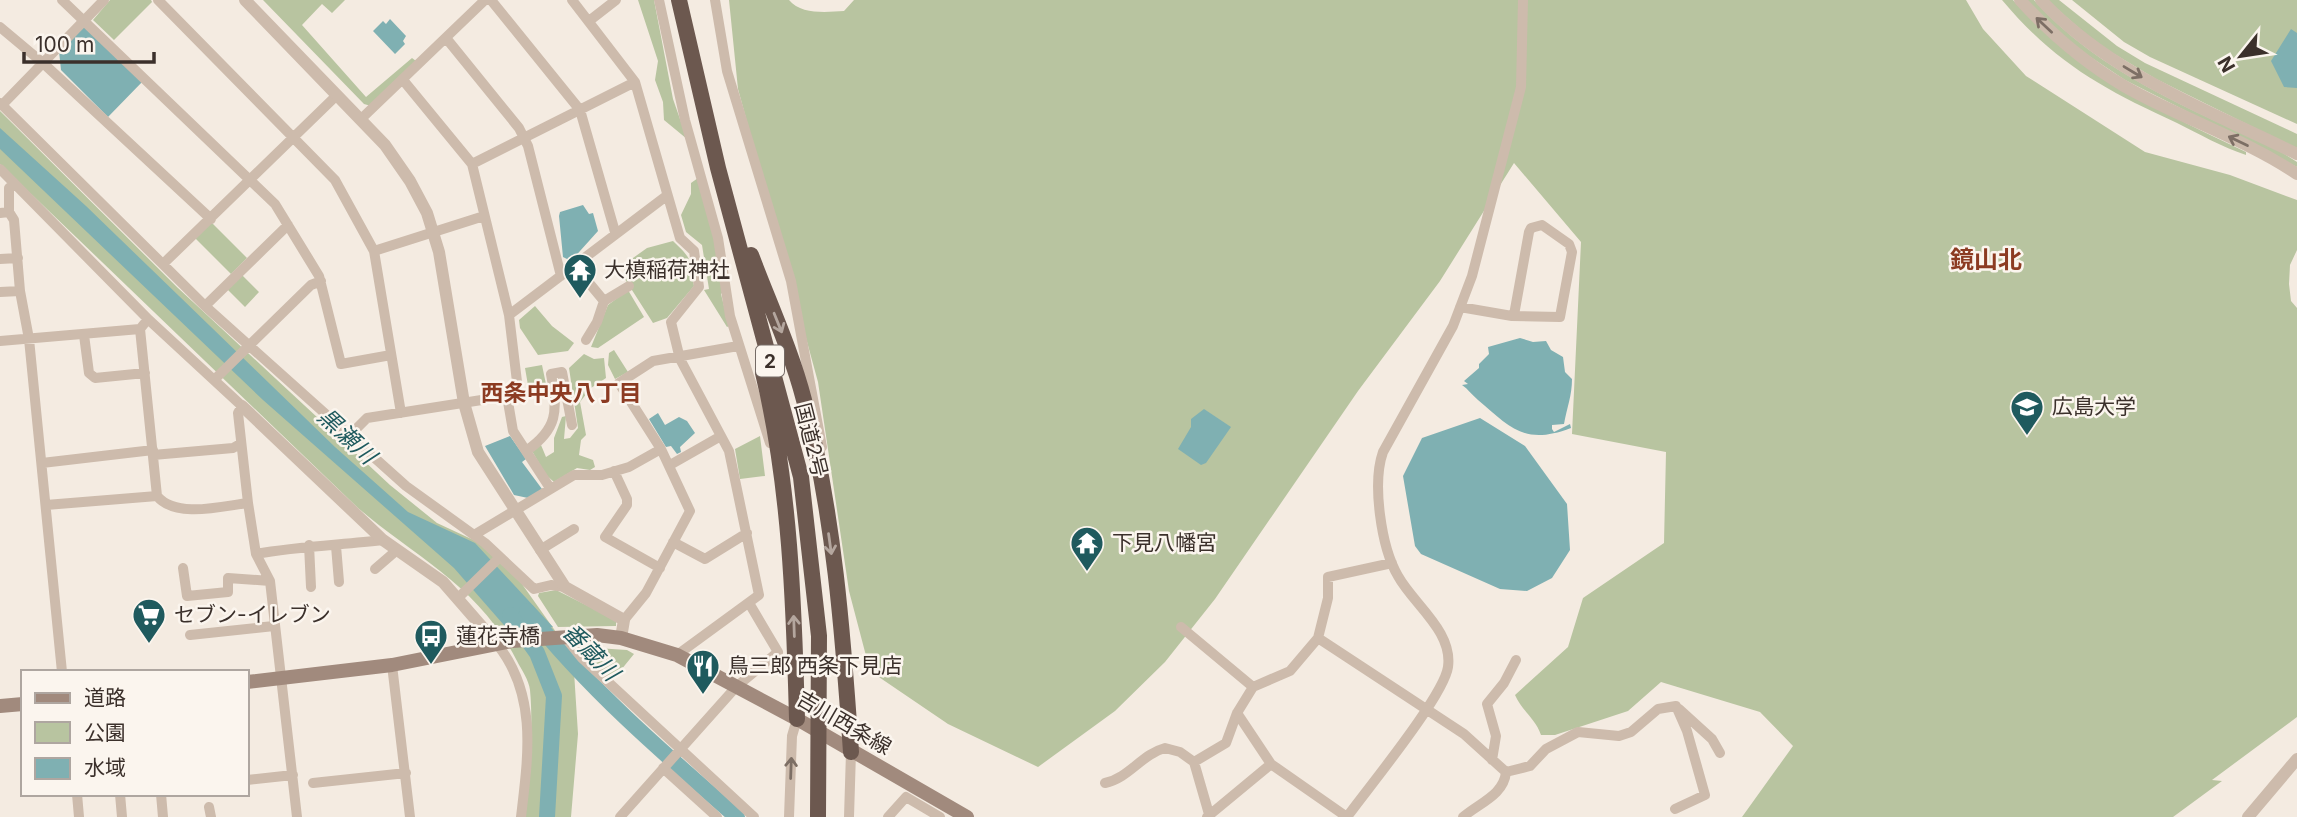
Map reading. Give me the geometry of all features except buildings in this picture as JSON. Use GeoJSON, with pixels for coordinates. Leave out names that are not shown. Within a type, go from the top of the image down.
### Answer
{"type":"FeatureCollection","features":[{"type":"Feature","properties":{"kind":"highway","name":"国道2号"},"geometry":{"type":"LineString","coordinates":[[679,0],[718,168],[801,477],[818,636],[818,817]]}},
{"type":"Feature","properties":{"kind":"highway"},"geometry":{"type":"LineString","coordinates":[[718,168],[785,341],[804,398],[818,462],[845,654],[851,752]]}},
{"type":"Feature","properties":{"kind":"highway"},"geometry":{"type":"LineString","coordinates":[[718,168],[766,386],[783,498],[793,610],[797,719]]}},
{"type":"Feature","properties":{"kind":"main road","name":"吉川西条線"},"geometry":{"type":"LineString","coordinates":[[248,682],[393,665],[512,641],[564,637],[621,638],[677,655],[797,719],[937,811],[967,817]]}},
{"type":"Feature","properties":{"kind":"main road"},"geometry":{"type":"LineString","coordinates":[[0,706],[21,704]]}},
{"type":"Feature","properties":{"kind":"street"},"geometry":{"type":"LineString","coordinates":[[62,0],[86,20],[275,204],[321,281],[341,364],[391,355]]}},
{"type":"Feature","properties":{"kind":"street"},"geometry":{"type":"LineString","coordinates":[[104,0],[1,104],[246,346],[440,514],[474,535],[534,589],[551,585],[565,587],[624,620]]}},
{"type":"Feature","properties":{"kind":"street"},"geometry":{"type":"LineString","coordinates":[[158,0],[335,180],[374,251],[401,413]]}},
{"type":"Feature","properties":{"kind":"street"},"geometry":{"type":"LineString","coordinates":[[244,0],[361,119],[411,181],[433,232],[464,403],[478,452],[565,587]]}},
{"type":"Feature","properties":{"kind":"street"},"geometry":{"type":"LineString","coordinates":[[361,119],[485,0]]}},
{"type":"Feature","properties":{"kind":"street"},"geometry":{"type":"LineString","coordinates":[[491,0],[580,110],[615,232]]}},
{"type":"Feature","properties":{"kind":"street"},"geometry":{"type":"LineString","coordinates":[[572,0],[635,82],[680,238],[694,251],[699,287],[671,322],[678,355],[729,451],[760,595],[677,655]]}},
{"type":"Feature","properties":{"kind":"street"},"geometry":{"type":"LineString","coordinates":[[589,21],[616,0]]}},
{"type":"Feature","properties":{"kind":"street"},"geometry":{"type":"LineString","coordinates":[[659,0],[685,120],[718,238],[730,316],[772,449],[783,498]]}},
{"type":"Feature","properties":{"kind":"street"},"geometry":{"type":"LineString","coordinates":[[715,0],[727,71],[793,292],[824,457],[818,462]]}},
{"type":"Feature","properties":{"kind":"street"},"geometry":{"type":"LineString","coordinates":[[1237,713],[1271,764],[1347,817],[1426,709],[1446,677],[1446,645],[1392,563],[1378,492],[1379,462],[1400,416],[1453,326],[1461,307],[1515,119],[1521,87],[1523,0]]}},
{"type":"Feature","properties":{"kind":"street"},"geometry":{"type":"LineString","coordinates":[[2020,0],[2084,61],[2268,155],[2297,174]]}},
{"type":"Feature","properties":{"kind":"street"},"geometry":{"type":"LineString","coordinates":[[2041,0],[2091,46],[2134,73],[2297,154]]}},
{"type":"Feature","properties":{"kind":"street"},"geometry":{"type":"LineString","coordinates":[[0,27],[43,63],[211,219]]}},
{"type":"Feature","properties":{"kind":"street"},"geometry":{"type":"LineString","coordinates":[[446,38],[523,137],[556,246],[561,276]]}},
{"type":"Feature","properties":{"kind":"street"},"geometry":{"type":"LineString","coordinates":[[349,436],[367,418],[507,396],[518,390],[509,315],[472,164],[403,80]]}},
{"type":"Feature","properties":{"kind":"street"},"geometry":{"type":"LineString","coordinates":[[472,164],[635,82]]}},
{"type":"Feature","properties":{"kind":"street"},"geometry":{"type":"LineString","coordinates":[[163,264],[337,95]]}},
{"type":"Feature","properties":{"kind":"street"},"geometry":{"type":"LineString","coordinates":[[0,169],[149,320],[216,377],[383,540],[460,595],[515,673],[526,708],[528,758],[521,817]]}},
{"type":"Feature","properties":{"kind":"street"},"geometry":{"type":"LineString","coordinates":[[14,183],[9,188],[4,212],[14,220],[20,291],[29,339],[62,670]]}},
{"type":"Feature","properties":{"kind":"street"},"geometry":{"type":"LineString","coordinates":[[509,315],[575,266],[615,232],[666,197]]}},
{"type":"Feature","properties":{"kind":"street"},"geometry":{"type":"LineString","coordinates":[[374,251],[484,216]]}},
{"type":"Feature","properties":{"kind":"street"},"geometry":{"type":"LineString","coordinates":[[205,306],[288,225]]}},
{"type":"Feature","properties":{"kind":"street"},"geometry":{"type":"LineString","coordinates":[[1461,307],[1514,316],[1560,317],[1572,252],[1569,243],[1542,225],[1529,232],[1514,316]]}},
{"type":"Feature","properties":{"kind":"street"},"geometry":{"type":"LineString","coordinates":[[0,259],[18,258]]}},
{"type":"Feature","properties":{"kind":"street"},"geometry":{"type":"LineString","coordinates":[[575,266],[604,301]]}},
{"type":"Feature","properties":{"kind":"street"},"geometry":{"type":"LineString","coordinates":[[216,377],[311,285],[321,281]]}},
{"type":"Feature","properties":{"kind":"street"},"geometry":{"type":"LineString","coordinates":[[586,340],[597,322],[604,301],[629,286]]}},
{"type":"Feature","properties":{"kind":"street"},"geometry":{"type":"LineString","coordinates":[[0,292],[20,291]]}},
{"type":"Feature","properties":{"kind":"street"},"geometry":{"type":"LineString","coordinates":[[0,341],[140,329],[149,320]]}},
{"type":"Feature","properties":{"kind":"street"},"geometry":{"type":"LineString","coordinates":[[140,329],[157,496],[162,503],[200,509],[248,503]]}},
{"type":"Feature","properties":{"kind":"street"},"geometry":{"type":"LineString","coordinates":[[84,335],[89,373],[95,378],[145,373]]}},
{"type":"Feature","properties":{"kind":"street"},"geometry":{"type":"LineString","coordinates":[[621,638],[624,620],[646,593],[690,510],[661,449],[619,383],[653,361],[738,346]]}},
{"type":"Feature","properties":{"kind":"street"},"geometry":{"type":"LineString","coordinates":[[526,451],[547,436],[555,394],[551,374],[562,372],[572,425]]}},
{"type":"Feature","properties":{"kind":"street"},"geometry":{"type":"LineString","coordinates":[[507,396],[513,430],[550,488]]}},
{"type":"Feature","properties":{"kind":"street"},"geometry":{"type":"LineString","coordinates":[[243,406],[238,413],[240,444],[256,554],[270,581],[298,817]]}},
{"type":"Feature","properties":{"kind":"street"},"geometry":{"type":"LineString","coordinates":[[670,466],[722,436]]}},
{"type":"Feature","properties":{"kind":"street"},"geometry":{"type":"LineString","coordinates":[[42,463],[153,452],[233,448],[240,444]]}},
{"type":"Feature","properties":{"kind":"street"},"geometry":{"type":"LineString","coordinates":[[474,535],[574,475],[602,475],[639,462],[661,449]]}},
{"type":"Feature","properties":{"kind":"street"},"geometry":{"type":"LineString","coordinates":[[614,471],[627,499],[627,505],[605,537],[660,568]]}},
{"type":"Feature","properties":{"kind":"street"},"geometry":{"type":"LineString","coordinates":[[46,505],[157,496]]}},
{"type":"Feature","properties":{"kind":"street"},"geometry":{"type":"LineString","coordinates":[[540,550],[574,529]]}},
{"type":"Feature","properties":{"kind":"street"},"geometry":{"type":"LineString","coordinates":[[673,542],[705,559],[747,533]]}},
{"type":"Feature","properties":{"kind":"street"},"geometry":{"type":"LineString","coordinates":[[256,554],[309,545],[336,546],[383,540]]}},
{"type":"Feature","properties":{"kind":"street"},"geometry":{"type":"LineString","coordinates":[[309,545],[311,587]]}},
{"type":"Feature","properties":{"kind":"street"},"geometry":{"type":"LineString","coordinates":[[336,546],[339,582]]}},
{"type":"Feature","properties":{"kind":"street"},"geometry":{"type":"LineString","coordinates":[[375,569],[397,550]]}},
{"type":"Feature","properties":{"kind":"street"},"geometry":{"type":"LineString","coordinates":[[460,595],[499,559]]}},
{"type":"Feature","properties":{"kind":"street"},"geometry":{"type":"LineString","coordinates":[[1194,762],[1226,743],[1237,713],[1253,687],[1290,671],[1318,638],[1328,598],[1328,577],[1392,563]]}},
{"type":"Feature","properties":{"kind":"street"},"geometry":{"type":"LineString","coordinates":[[183,568],[187,596],[228,592],[228,578],[270,581]]}},
{"type":"Feature","properties":{"kind":"street"},"geometry":{"type":"LineString","coordinates":[[620,817],[736,687],[778,652],[749,603]]}},
{"type":"Feature","properties":{"kind":"street"},"geometry":{"type":"LineString","coordinates":[[190,635],[274,626]]}},
{"type":"Feature","properties":{"kind":"street"},"geometry":{"type":"LineString","coordinates":[[1181,627],[1253,687]]}},
{"type":"Feature","properties":{"kind":"street"},"geometry":{"type":"LineString","coordinates":[[564,637],[582,659],[754,817]]}},
{"type":"Feature","properties":{"kind":"street"},"geometry":{"type":"LineString","coordinates":[[1318,638],[1464,734],[1506,772]]}},
{"type":"Feature","properties":{"kind":"street"},"geometry":{"type":"LineString","coordinates":[[1492,760],[1496,736],[1487,704],[1504,683],[1516,660]]}},
{"type":"Feature","properties":{"kind":"street"},"geometry":{"type":"LineString","coordinates":[[393,665],[410,817]]}},
{"type":"Feature","properties":{"kind":"street"},"geometry":{"type":"LineString","coordinates":[[1506,772],[1530,766],[1546,749],[1578,732],[1619,736],[1631,732],[1658,709],[1676,706]]}},
{"type":"Feature","properties":{"kind":"street"},"geometry":{"type":"LineString","coordinates":[[1676,706],[1712,739],[1720,753]]}},
{"type":"Feature","properties":{"kind":"street"},"geometry":{"type":"LineString","coordinates":[[1675,809],[1705,795],[1688,732],[1676,706]]}},
{"type":"Feature","properties":{"kind":"street"},"geometry":{"type":"LineString","coordinates":[[789,817],[792,736],[797,719]]}},
{"type":"Feature","properties":{"kind":"street"},"geometry":{"type":"LineString","coordinates":[[1105,783],[1121,777],[1144,757],[1165,748],[1180,752],[1194,762],[1208,816],[1271,764]]}},
{"type":"Feature","properties":{"kind":"street"},"geometry":{"type":"LineString","coordinates":[[849,817],[851,752]]}},
{"type":"Feature","properties":{"kind":"street"},"geometry":{"type":"LineString","coordinates":[[2248,817],[2297,759]]}},
{"type":"Feature","properties":{"kind":"street"},"geometry":{"type":"LineString","coordinates":[[663,768],[717,817]]}},
{"type":"Feature","properties":{"kind":"street"},"geometry":{"type":"LineString","coordinates":[[1463,817],[1498,791],[1505,782],[1506,772]]}},
{"type":"Feature","properties":{"kind":"street"},"geometry":{"type":"LineString","coordinates":[[313,783],[406,773]]}},
{"type":"Feature","properties":{"kind":"street"},"geometry":{"type":"LineString","coordinates":[[248,780],[293,775]]}},
{"type":"Feature","properties":{"kind":"street"},"geometry":{"type":"LineString","coordinates":[[77,796],[79,817]]}},
{"type":"Feature","properties":{"kind":"street"},"geometry":{"type":"LineString","coordinates":[[120,796],[122,817]]}},
{"type":"Feature","properties":{"kind":"street"},"geometry":{"type":"LineString","coordinates":[[161,796],[163,817]]}},
{"type":"Feature","properties":{"kind":"street"},"geometry":{"type":"LineString","coordinates":[[888,817],[906,797],[937,811]]}},
{"type":"Feature","properties":{"kind":"green space"},"geometry":{"type":"Polygon","coordinates":[[[110,0],[152,2],[114,40],[93,20],[110,0]]]}},
{"type":"Feature","properties":{"kind":"green space"},"geometry":{"type":"Polygon","coordinates":[[[263,0],[345,0],[332,13],[322,4],[302,25],[366,97],[412,58],[416,61],[371,106],[364,104],[263,0]]]}},
{"type":"Feature","properties":{"kind":"green space"},"geometry":{"type":"Polygon","coordinates":[[[638,0],[654,0],[673,99],[687,139],[664,120],[663,102],[655,80],[658,61],[638,0]]]}},
{"type":"Feature","properties":{"kind":"green space"},"geometry":{"type":"Polygon","coordinates":[[[729,0],[789,0],[800,8],[822,12],[844,11],[854,0],[1966,0],[1983,29],[2026,76],[2145,152],[2230,175],[2297,200],[2297,250],[2290,265],[2289,284],[2291,301],[2297,308],[2297,717],[2212,780],[2222,781],[2173,817],[1742,817],[1793,746],[1760,712],[1661,682],[1628,711],[1555,735],[1541,735],[1515,695],[1568,647],[1583,598],[1664,543],[1666,452],[1572,434],[1581,242],[1514,163],[1440,281],[1358,391],[1215,599],[1165,662],[1115,711],[1038,767],[948,724],[870,671],[849,591],[818,382],[738,89],[729,0]]]}},
{"type":"Feature","properties":{"kind":"green space"},"geometry":{"type":"Polygon","coordinates":[[[2002,0],[2013,0],[2063,48],[2121,88],[2246,152],[2246,155],[2103,86],[2041,41],[2002,0]]]}},
{"type":"Feature","properties":{"kind":"green space"},"geometry":{"type":"Polygon","coordinates":[[[2026,0],[2034,0],[2060,26],[2117,69],[2180,104],[2278,150],[2297,162],[2297,167],[2125,80],[2071,44],[2026,0]]]}},
{"type":"Feature","properties":{"kind":"green space"},"geometry":{"type":"Polygon","coordinates":[[[2047,0],[2059,0],[2117,46],[2145,63],[2297,134],[2297,149],[2156,79],[2096,43],[2047,0]]]}},
{"type":"Feature","properties":{"kind":"green space"},"geometry":{"type":"Polygon","coordinates":[[[2072,0],[2297,0],[2297,124],[2150,57],[2124,42],[2072,0]]]}},
{"type":"Feature","properties":{"kind":"green space"},"geometry":{"type":"Polygon","coordinates":[[[0,111],[178,288],[390,485],[437,523],[480,543],[517,577],[573,656],[578,734],[571,817],[523,817],[531,738],[529,686],[502,635],[485,613],[446,576],[358,508],[0,164],[0,111]]]}},
{"type":"Feature","properties":{"kind":"green space"},"geometry":{"type":"Polygon","coordinates":[[[698,178],[710,212],[725,290],[721,294],[729,326],[727,327],[704,290],[709,289],[702,245],[686,232],[681,215],[691,194],[691,183],[698,178]]]}},
{"type":"Feature","properties":{"kind":"green space"},"geometry":{"type":"Polygon","coordinates":[[[211,222],[247,258],[231,274],[195,238],[211,222]]]}},
{"type":"Feature","properties":{"kind":"green space"},"geometry":{"type":"Polygon","coordinates":[[[673,241],[690,260],[694,286],[667,318],[653,323],[623,276],[626,263],[647,248],[673,241]]]}},
{"type":"Feature","properties":{"kind":"green space"},"geometry":{"type":"Polygon","coordinates":[[[242,275],[259,292],[245,307],[227,289],[242,275]]]}},
{"type":"Feature","properties":{"kind":"green space"},"geometry":{"type":"Polygon","coordinates":[[[628,290],[644,317],[598,348],[591,347],[608,305],[628,290]]]}},
{"type":"Feature","properties":{"kind":"green space"},"geometry":{"type":"Polygon","coordinates":[[[535,306],[552,326],[574,343],[568,351],[538,355],[520,328],[519,320],[535,306]]]}},
{"type":"Feature","properties":{"kind":"green space"},"geometry":{"type":"Polygon","coordinates":[[[614,350],[628,372],[615,379],[608,365],[609,353],[614,350]]]}},
{"type":"Feature","properties":{"kind":"green space"},"geometry":{"type":"Polygon","coordinates":[[[584,354],[594,359],[604,358],[606,378],[591,388],[580,402],[586,435],[581,440],[579,455],[593,460],[595,467],[590,470],[577,468],[554,482],[546,475],[532,451],[541,445],[546,457],[554,452],[554,438],[562,417],[566,416],[564,439],[570,438],[578,428],[569,368],[584,354]]]}},
{"type":"Feature","properties":{"kind":"green space"},"geometry":{"type":"Polygon","coordinates":[[[542,365],[547,389],[529,391],[525,368],[542,365]]]}},
{"type":"Feature","properties":{"kind":"green space"},"geometry":{"type":"Polygon","coordinates":[[[760,436],[765,476],[740,479],[735,449],[760,436]]]}},
{"type":"Feature","properties":{"kind":"green space"},"geometry":{"type":"Polygon","coordinates":[[[556,590],[616,620],[616,626],[558,627],[538,596],[539,593],[556,590]]]}},
{"type":"Feature","properties":{"kind":"green space"},"geometry":{"type":"Polygon","coordinates":[[[581,647],[627,650],[634,654],[612,681],[586,657],[581,647]]]}},
{"type":"Feature","properties":{"kind":"water"},"geometry":{"type":"Polygon","coordinates":[[[390,19],[406,36],[403,41],[405,44],[395,54],[373,31],[383,21],[386,24],[390,19]]]}},
{"type":"Feature","properties":{"kind":"water"},"geometry":{"type":"Polygon","coordinates":[[[82,28],[89,28],[144,80],[108,117],[61,70],[59,51],[82,28]]]}},
{"type":"Feature","properties":{"kind":"water"},"geometry":{"type":"Polygon","coordinates":[[[2291,29],[2297,33],[2297,88],[2284,87],[2271,61],[2291,29]]]}},
{"type":"Feature","properties":{"kind":"water"},"geometry":{"type":"Polygon","coordinates":[[[0,128],[86,206],[335,447],[408,512],[475,543],[553,627],[510,632],[454,568],[263,400],[0,149],[0,128]]]}},
{"type":"Feature","properties":{"kind":"water"},"geometry":{"type":"Polygon","coordinates":[[[583,205],[589,214],[593,213],[598,231],[571,261],[563,257],[559,216],[560,212],[583,205]]]}},
{"type":"Feature","properties":{"kind":"water"},"geometry":{"type":"Polygon","coordinates":[[[1520,338],[1533,342],[1546,341],[1551,350],[1563,357],[1565,372],[1572,379],[1571,391],[1564,424],[1552,425],[1552,429],[1554,432],[1570,424],[1571,428],[1555,433],[1541,435],[1519,431],[1499,418],[1462,385],[1468,384],[1464,381],[1479,368],[1479,364],[1489,354],[1488,347],[1520,338]]]}},
{"type":"Feature","properties":{"kind":"water"},"geometry":{"type":"Polygon","coordinates":[[[1204,409],[1231,427],[1206,463],[1201,465],[1178,449],[1191,427],[1191,419],[1204,409]]]}},
{"type":"Feature","properties":{"kind":"water"},"geometry":{"type":"Polygon","coordinates":[[[658,413],[665,425],[679,417],[687,421],[695,433],[680,447],[681,452],[677,454],[671,446],[666,447],[649,419],[658,413]]]}},
{"type":"Feature","properties":{"kind":"water"},"geometry":{"type":"Polygon","coordinates":[[[1480,418],[1525,446],[1567,504],[1570,550],[1552,578],[1527,591],[1500,589],[1421,554],[1415,546],[1403,476],[1422,438],[1480,418]]]}},
{"type":"Feature","properties":{"kind":"water"},"geometry":{"type":"Polygon","coordinates":[[[510,436],[526,459],[522,462],[542,489],[528,498],[514,495],[485,446],[510,436]]]}},
{"type":"Feature","properties":{"kind":"waterway","name":"番蔵川"},"geometry":{"type":"LineString","coordinates":[[527,611],[601,693],[737,817]]}},
{"type":"Feature","properties":{"kind":"waterway","name":"黒瀬川"},"geometry":{"type":"LineString","coordinates":[[510,615],[537,653],[554,696],[547,817]]}},
{"type":"Feature","properties":{"kind":"place","name":"大槙稲荷神社"},"geometry":{"type":"Point","coordinates":[580,300]}},
{"type":"Feature","properties":{"kind":"place","name":"広島大学"},"geometry":{"type":"Point","coordinates":[2027,437]}},
{"type":"Feature","properties":{"kind":"place","name":"下見八幡宮"},"geometry":{"type":"Point","coordinates":[1087,573]}},
{"type":"Feature","properties":{"kind":"place","name":"セブン-イレブン"},"geometry":{"type":"Point","coordinates":[149,645]}},
{"type":"Feature","properties":{"kind":"place","name":"蓮花寺橋"},"geometry":{"type":"Point","coordinates":[431,666]}},
{"type":"Feature","properties":{"kind":"place","name":"鳥三郎 西条下見店"},"geometry":{"type":"Point","coordinates":[703,696]}},
{"type":"Feature","properties":{"kind":"district","name":"鏡山北"},"geometry":{"type":"Point","coordinates":[1986,260]}},
{"type":"Feature","properties":{"kind":"district","name":"西条中央八丁目"},"geometry":{"type":"Point","coordinates":[561,393]}}]}
